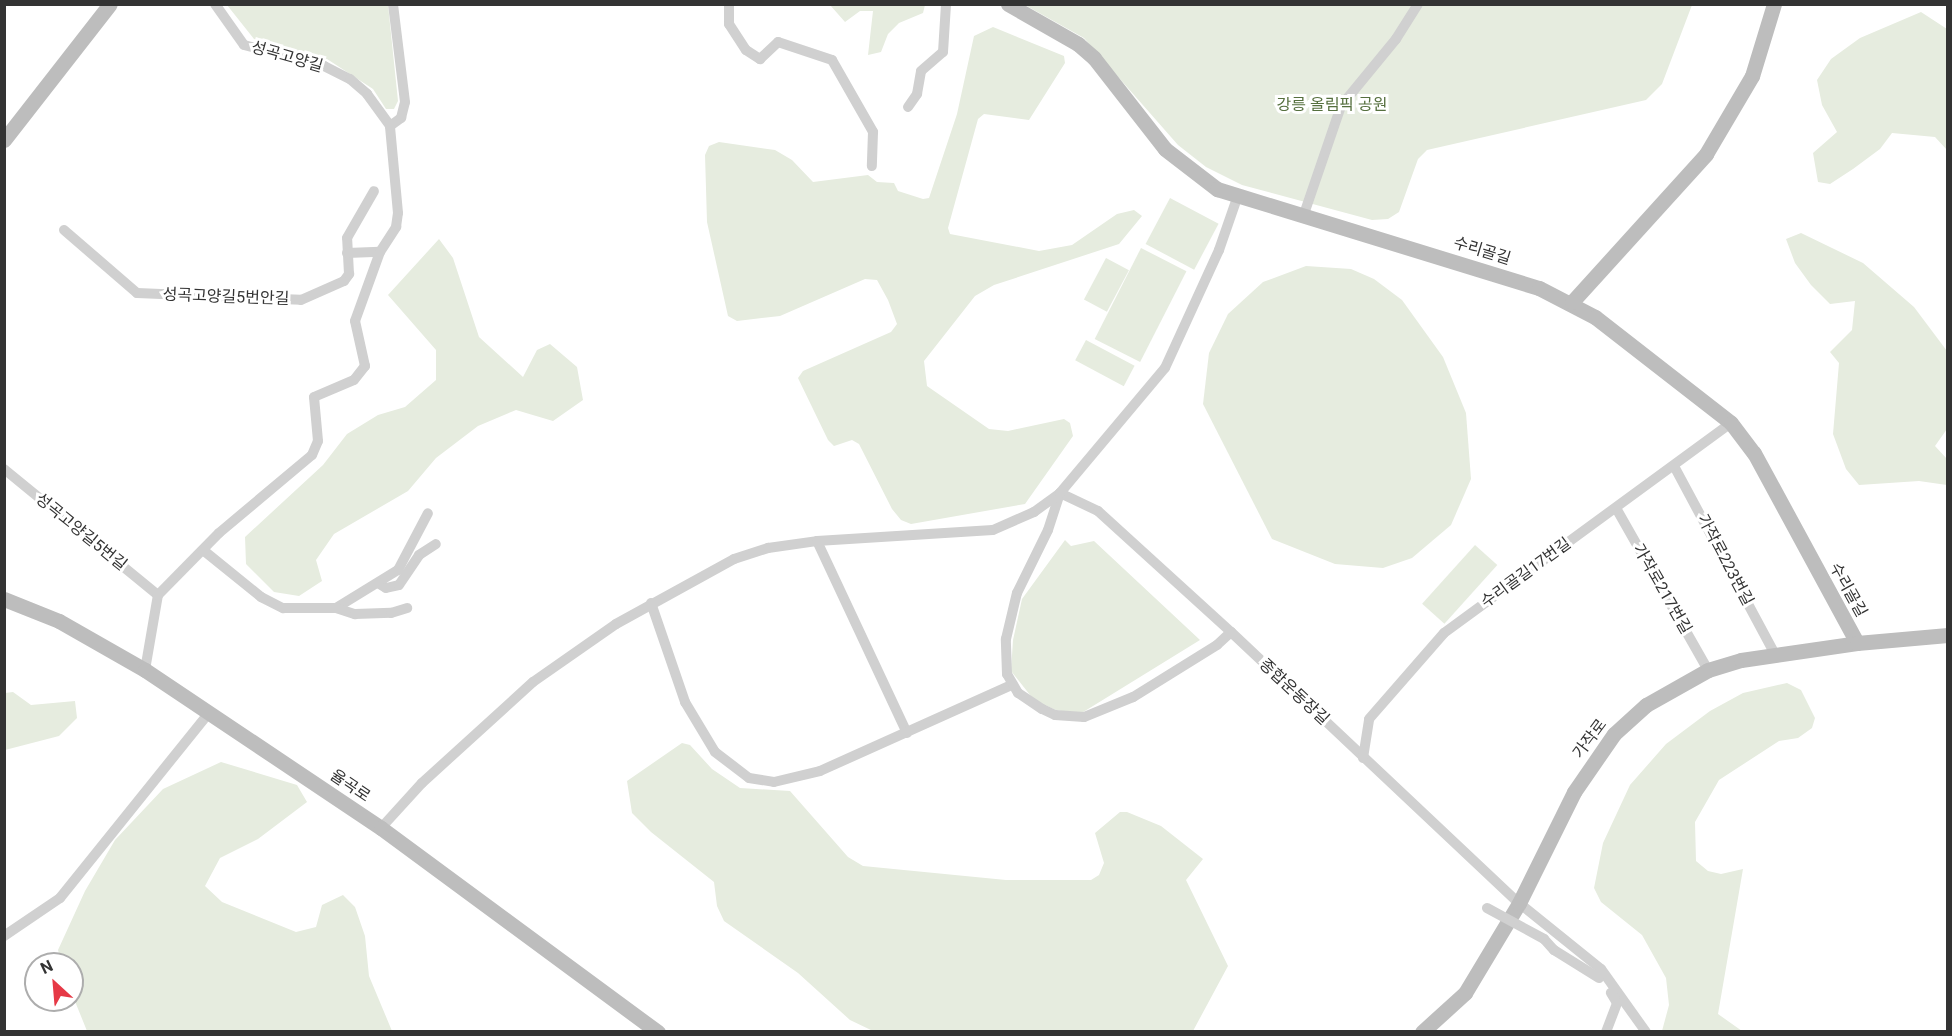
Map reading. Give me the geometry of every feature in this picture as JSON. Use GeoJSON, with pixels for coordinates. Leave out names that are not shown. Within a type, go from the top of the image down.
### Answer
{"type":"FeatureCollection","features":[{"type":"Feature","properties":{"kind":"street"},"geometry":{"type":"LineString","coordinates":[[4,140],[110,4]]}},
{"type":"Feature","properties":{"kind":"street","name":"성곡고양길"},"geometry":{"type":"LineString","coordinates":[[215,4],[244,45],[324,66],[350,79],[367,94],[390,126]]}},
{"type":"Feature","properties":{"kind":"street"},"geometry":{"type":"LineString","coordinates":[[145,670],[158,595],[203,550],[318,448],[314,397],[354,380],[365,366],[355,321],[380,252],[396,227],[398,213],[390,126],[401,117],[405,102],[393,4]]}},
{"type":"Feature","properties":{"kind":"street"},"geometry":{"type":"LineString","coordinates":[[729,4],[729,24],[746,50],[760,59],[777,42],[832,60],[873,132],[872,166]]}},
{"type":"Feature","properties":{"kind":"street"},"geometry":{"type":"LineString","coordinates":[[908,106],[917,94],[921,71],[943,52],[946,4]]}},
{"type":"Feature","properties":{"kind":"street","name":"수리골길"},"geometry":{"type":"LineString","coordinates":[[1008,4],[1078,44],[1094,58],[1165,149],[1202,180],[1237,198],[1539,288],[1572,303],[1731,423],[1754,453],[1857,643]]}},
{"type":"Feature","properties":{"kind":"street"},"geometry":{"type":"LineString","coordinates":[[1303,217],[1341,106],[1396,39],[1418,4]]}},
{"type":"Feature","properties":{"kind":"street"},"geometry":{"type":"LineString","coordinates":[[1572,303],[1706,154],[1752,76],[1774,4]]}},
{"type":"Feature","properties":{"kind":"street","name":"성곡고양길5번안길"},"geometry":{"type":"LineString","coordinates":[[64,230],[126,287],[150,295],[301,300],[344,281],[350,274],[347,238],[374,191]]}},
{"type":"Feature","properties":{"kind":"street"},"geometry":{"type":"LineString","coordinates":[[378,831],[422,783],[533,682],[651,603],[734,559],[768,548],[817,541],[993,530],[1034,512],[1060,493],[1165,368],[1219,250],[1237,198]]}},
{"type":"Feature","properties":{"kind":"street"},"geometry":{"type":"LineString","coordinates":[[347,253],[380,252]]}},
{"type":"Feature","properties":{"kind":"street","name":"수리골길17번길"},"geometry":{"type":"LineString","coordinates":[[1363,758],[1369,719],[1444,633],[1731,423]]}},
{"type":"Feature","properties":{"kind":"street","name":"가작로223번길"},"geometry":{"type":"LineString","coordinates":[[1674,466],[1775,654]]}},
{"type":"Feature","properties":{"kind":"street","name":"성곡고양길5번길"},"geometry":{"type":"LineString","coordinates":[[4,469],[158,595]]}},
{"type":"Feature","properties":{"kind":"street"},"geometry":{"type":"LineString","coordinates":[[1060,493],[1048,530],[1026,569],[1009,620],[1005,657],[1011,685],[1029,701],[1055,715],[1084,717],[1133,697],[1217,645],[1231,632]]}},
{"type":"Feature","properties":{"kind":"street","name":"종합운동장길"},"geometry":{"type":"LineString","coordinates":[[1060,493],[1098,511],[1231,632],[1519,903],[1601,969],[1646,1032]]}},
{"type":"Feature","properties":{"kind":"street","name":"가작로217번길"},"geometry":{"type":"LineString","coordinates":[[1616,508],[1708,670]]}},
{"type":"Feature","properties":{"kind":"street"},"geometry":{"type":"LineString","coordinates":[[336,608],[398,570],[428,513]]}},
{"type":"Feature","properties":{"kind":"street"},"geometry":{"type":"LineString","coordinates":[[817,541],[907,733]]}},
{"type":"Feature","properties":{"kind":"street"},"geometry":{"type":"LineString","coordinates":[[378,583],[386,588],[399,585],[419,555],[436,544]]}},
{"type":"Feature","properties":{"kind":"street"},"geometry":{"type":"LineString","coordinates":[[203,550],[261,597],[283,608],[336,608],[355,614],[391,613],[407,608]]}},
{"type":"Feature","properties":{"kind":"street","name":"율곡로"},"geometry":{"type":"LineString","coordinates":[[4,599],[59,621],[145,670],[378,831],[658,1032]]}},
{"type":"Feature","properties":{"kind":"street"},"geometry":{"type":"LineString","coordinates":[[651,603],[685,702],[715,752],[732,769],[749,778],[774,782],[796,779],[907,733],[1011,685]]}},
{"type":"Feature","properties":{"kind":"street","name":"가작로"},"geometry":{"type":"LineString","coordinates":[[1422,1032],[1466,993],[1519,903],[1574,792],[1614,734],[1646,705],[1708,670],[1775,654],[1857,643],[1947,635]]}},
{"type":"Feature","properties":{"kind":"street"},"geometry":{"type":"LineString","coordinates":[[4,936],[60,898],[209,713]]}},
{"type":"Feature","properties":{"kind":"street"},"geometry":{"type":"LineString","coordinates":[[1487,908],[1544,939],[1554,950],[1595,972],[1617,1003],[1606,1032]]}},
{"type":"Feature","properties":{"kind":"green space"},"geometry":{"type":"Polygon","coordinates":[[[227,5],[388,5],[398,101],[394,109],[386,109],[373,89],[327,59],[254,39],[227,5]]]}},
{"type":"Feature","properties":{"kind":"green space"},"geometry":{"type":"Polygon","coordinates":[[[830,5],[925,5],[923,13],[899,23],[888,34],[881,52],[868,55],[873,11],[860,11],[845,22],[830,5]]]}},
{"type":"Feature","properties":{"kind":"green space","name":"강릉 올림픽 공원"},"geometry":{"type":"Polygon","coordinates":[[[1025,5],[1692,5],[1662,84],[1646,100],[1427,150],[1418,159],[1399,212],[1388,219],[1372,220],[1242,185],[1206,167],[1178,145],[1084,38],[1025,5]]]}},
{"type":"Feature","properties":{"kind":"green space"},"geometry":{"type":"Polygon","coordinates":[[[1921,12],[1947,29],[1947,150],[1935,137],[1892,133],[1880,149],[1853,169],[1830,184],[1818,182],[1813,153],[1837,132],[1822,105],[1817,80],[1831,59],[1860,38],[1921,12]]]}},
{"type":"Feature","properties":{"kind":"green space"},"geometry":{"type":"Polygon","coordinates":[[[993,27],[1064,56],[1065,63],[1029,120],[984,114],[978,119],[948,228],[950,234],[1039,251],[1072,245],[1117,214],[1134,210],[1142,216],[1119,244],[994,285],[975,296],[924,361],[927,386],[989,429],[1008,431],[1064,419],[1070,423],[1073,436],[1025,504],[911,524],[901,520],[892,509],[859,444],[852,440],[834,446],[828,440],[798,378],[803,371],[891,332],[897,324],[877,280],[865,279],[780,316],[737,321],[728,316],[707,222],[705,155],[709,146],[719,142],[775,150],[792,160],[813,182],[868,175],[877,182],[894,183],[898,191],[923,199],[929,198],[957,114],[974,36],[993,27]]]}},
{"type":"Feature","properties":{"kind":"green space"},"geometry":{"type":"Polygon","coordinates":[[[1170,198],[1219,224],[1194,270],[1146,244],[1170,198]]]}},
{"type":"Feature","properties":{"kind":"green space"},"geometry":{"type":"Polygon","coordinates":[[[1801,233],[1863,263],[1914,307],[1947,351],[1947,429],[1935,446],[1947,459],[1947,485],[1919,481],[1859,485],[1846,469],[1833,434],[1839,363],[1830,352],[1852,330],[1855,301],[1830,304],[1811,285],[1795,263],[1786,239],[1801,233]]]}},
{"type":"Feature","properties":{"kind":"green space"},"geometry":{"type":"Polygon","coordinates":[[[439,239],[453,258],[479,337],[523,377],[537,350],[550,344],[577,367],[583,400],[553,421],[516,410],[478,426],[436,458],[408,491],[334,534],[316,560],[322,581],[299,596],[274,592],[246,564],[245,537],[323,465],[347,434],[378,415],[405,407],[436,380],[436,350],[388,295],[439,239]]]}},
{"type":"Feature","properties":{"kind":"green space"},"geometry":{"type":"Polygon","coordinates":[[[1141,248],[1186,271],[1140,362],[1095,339],[1141,248]]]}},
{"type":"Feature","properties":{"kind":"green space"},"geometry":{"type":"Polygon","coordinates":[[[1106,258],[1129,270],[1107,312],[1084,299],[1106,258]]]}},
{"type":"Feature","properties":{"kind":"green space"},"geometry":{"type":"Polygon","coordinates":[[[1306,266],[1351,269],[1374,279],[1402,300],[1443,357],[1466,413],[1471,479],[1451,525],[1412,558],[1383,568],[1335,564],[1272,539],[1203,404],[1209,353],[1228,314],[1263,282],[1306,266]]]}},
{"type":"Feature","properties":{"kind":"green space"},"geometry":{"type":"Polygon","coordinates":[[[1086,340],[1135,366],[1124,386],[1075,360],[1086,340]]]}},
{"type":"Feature","properties":{"kind":"green space"},"geometry":{"type":"Polygon","coordinates":[[[1065,540],[1071,546],[1094,541],[1200,640],[1080,714],[1056,710],[1034,700],[1011,671],[1013,640],[1022,599],[1065,540]]]}},
{"type":"Feature","properties":{"kind":"green space"},"geometry":{"type":"Polygon","coordinates":[[[1475,545],[1497,565],[1444,624],[1422,604],[1475,545]]]}},
{"type":"Feature","properties":{"kind":"green space"},"geometry":{"type":"Polygon","coordinates":[[[1787,683],[1801,690],[1815,718],[1812,728],[1798,738],[1779,741],[1719,780],[1695,822],[1696,861],[1708,871],[1721,874],[1743,869],[1718,1014],[1742,1031],[1662,1031],[1669,1005],[1666,978],[1642,935],[1601,902],[1594,888],[1603,843],[1630,785],[1666,744],[1710,711],[1743,693],[1787,683]]]}},
{"type":"Feature","properties":{"kind":"green space"},"geometry":{"type":"Polygon","coordinates":[[[13,692],[31,705],[75,701],[77,718],[59,736],[5,750],[5,693],[13,692]]]}},
{"type":"Feature","properties":{"kind":"green space"},"geometry":{"type":"Polygon","coordinates":[[[682,743],[690,745],[712,769],[740,788],[790,791],[848,857],[863,866],[1006,880],[1091,880],[1099,875],[1104,863],[1095,833],[1120,812],[1127,812],[1161,826],[1203,859],[1186,880],[1228,966],[1193,1031],[873,1031],[850,1020],[798,973],[724,921],[717,906],[714,882],[651,832],[632,813],[627,781],[682,743]]]}},
{"type":"Feature","properties":{"kind":"green space"},"geometry":{"type":"Polygon","coordinates":[[[221,762],[297,785],[307,802],[258,839],[220,858],[205,886],[222,902],[296,932],[316,927],[322,905],[343,895],[355,907],[365,936],[369,976],[392,1031],[87,1031],[79,1012],[84,1012],[84,952],[59,952],[58,950],[85,891],[115,840],[163,789],[221,762]]]}}]}
